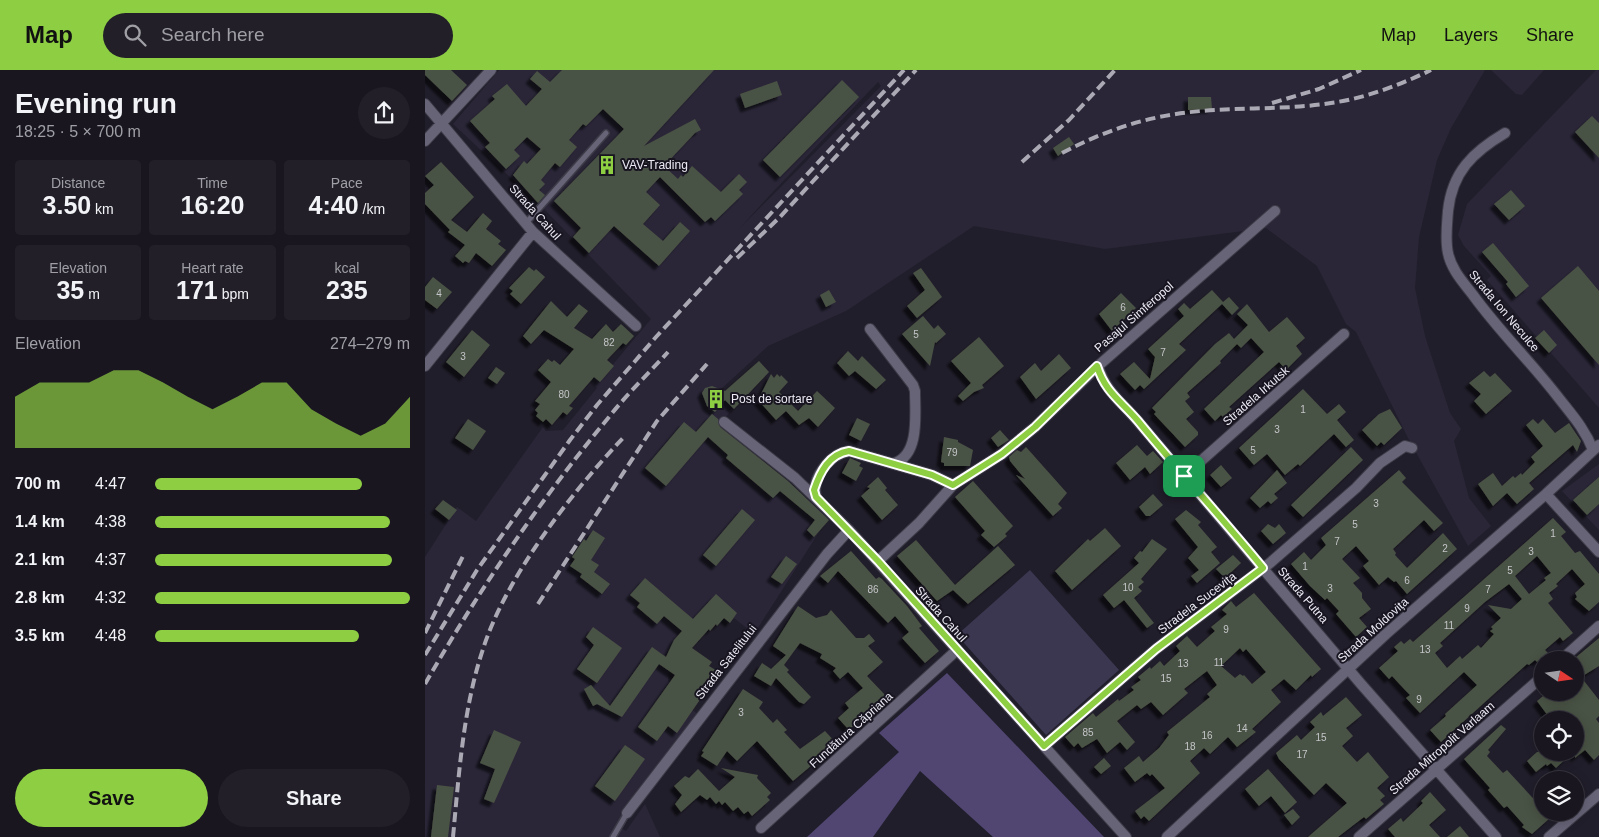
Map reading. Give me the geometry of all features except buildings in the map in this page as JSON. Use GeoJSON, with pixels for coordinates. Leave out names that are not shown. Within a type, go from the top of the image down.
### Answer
{"type":"FeatureCollection","features":[{"type":"Feature","properties":{"kind":"street"},"geometry":{"type":"LineString","coordinates":[[425,141],[491,70]]}},
{"type":"Feature","properties":{"kind":"street","name":"Strada Cahul"},"geometry":{"type":"LineString","coordinates":[[425,104],[533,232],[636,326]]}},
{"type":"Feature","properties":{"kind":"street","name":"Strada Ion Neculce"},"geometry":{"type":"LineString","coordinates":[[1505,133],[1477,153],[1465,165],[1455,180],[1449,198],[1448,253],[1456,274],[1485,312],[1533,365],[1581,424],[1596,448]]}},
{"type":"Feature","properties":{"kind":"street","name":"Pasajul Simferopol"},"geometry":{"type":"LineString","coordinates":[[878,561],[919,523],[953,485],[1002,454],[1035,427],[1097,366],[1275,211]]}},
{"type":"Feature","properties":{"kind":"street"},"geometry":{"type":"LineString","coordinates":[[425,366],[533,232]]}},
{"type":"Feature","properties":{"kind":"street"},"geometry":{"type":"LineString","coordinates":[[870,328],[913,385],[915,392],[912,445],[905,458],[895,463]]}},
{"type":"Feature","properties":{"kind":"street","name":"Stradela Irkutsk"},"geometry":{"type":"LineString","coordinates":[[1184,476],[1344,334]]}},
{"type":"Feature","properties":{"kind":"street","name":"Strada Putna"},"geometry":{"type":"LineString","coordinates":[[1097,366],[1103,384],[1108,390],[1496,837]]}},
{"type":"Feature","properties":{"kind":"street","name":"Strada Cahul"},"geometry":{"type":"LineString","coordinates":[[725,422],[816,497],[849,530],[1126,837]]}},
{"type":"Feature","properties":{"kind":"street","name":"Stradela Sucevița"},"geometry":{"type":"LineString","coordinates":[[1044,746],[1156,649],[1263,568],[1356,488],[1394,452],[1405,446],[1412,448]]}},
{"type":"Feature","properties":{"kind":"street","name":"Strada Moldovița"},"geometry":{"type":"LineString","coordinates":[[1167,837],[1349,669],[1596,448]]}},
{"type":"Feature","properties":{"kind":"street"},"geometry":{"type":"LineString","coordinates":[[816,497],[814,490],[829,460],[837,454],[857,452],[895,463],[908,470],[932,475],[953,485]]}},
{"type":"Feature","properties":{"kind":"street"},"geometry":{"type":"LineString","coordinates":[[1546,494],[1599,552]]}},
{"type":"Feature","properties":{"kind":"street","name":"Strada Satelitului"},"geometry":{"type":"LineString","coordinates":[[627,813],[677,745],[827,554],[849,530]]}},
{"type":"Feature","properties":{"kind":"street"},"geometry":{"type":"LineString","coordinates":[[1571,651],[1599,626]]}},
{"type":"Feature","properties":{"kind":"street","name":"Fundătura Căpriana"},"geometry":{"type":"LineString","coordinates":[[761,828],[957,650]]}},
{"type":"Feature","properties":{"kind":"street","name":"Strada Mitropolit Varlaam"},"geometry":{"type":"LineString","coordinates":[[1359,837],[1534,684]]}},
{"type":"Feature","properties":{"kind":"street"},"geometry":{"type":"LineString","coordinates":[[1549,837],[1599,794]]}},
{"type":"Feature","properties":{"kind":"lane"},"geometry":{"type":"LineString","coordinates":[[525,223],[606,133]]}},
{"type":"Feature","properties":{"kind":"lane"},"geometry":{"type":"LineString","coordinates":[[613,837],[627,813]]}},
{"type":"Feature","properties":{"kind":"shaded area"},"geometry":{"type":"Polygon","coordinates":[[[499,70],[1485,70],[1451,128],[1437,160],[1419,237],[1415,288],[1425,336],[1450,413],[1461,429],[1454,441],[1469,498],[1491,526],[1468,546],[1408,438],[1356,332],[1346,324],[1317,266],[1266,228],[1105,249],[974,226],[846,311],[768,346],[720,390],[735,407],[720,423],[828,518],[754,634],[734,618],[730,623],[724,618],[719,624],[709,616],[683,644],[676,638],[672,643],[680,651],[669,666],[668,681],[687,695],[682,702],[699,715],[617,826],[626,831],[645,804],[660,837],[425,837],[425,557],[457,507],[476,521],[543,427],[546,431],[563,430],[597,388],[583,374],[610,368],[651,319],[544,209],[453,124],[499,70]],[[878,82],[739,229],[881,86],[878,82]]]}},
{"type":"Feature","properties":{"kind":"shaded area"},"geometry":{"type":"Polygon","coordinates":[[[1491,70],[1544,70],[1522,95],[1516,94],[1491,70]]]}},
{"type":"Feature","properties":{"kind":"shaded area"},"geometry":{"type":"Polygon","coordinates":[[[1596,70],[1599,70],[1599,408],[1487,280],[1491,276],[1464,246],[1458,235],[1467,204],[1596,70]]]}},
{"type":"Feature","properties":{"kind":"shaded area"},"geometry":{"type":"Polygon","coordinates":[[[1599,464],[1599,530],[1562,491],[1599,464]]]}},
{"type":"Feature","properties":{"kind":"shaded area"},"geometry":{"type":"Polygon","coordinates":[[[1030,570],[1119,670],[1046,735],[957,635],[1030,570]]]}},
{"type":"Feature","properties":{"kind":"shaded area"},"geometry":{"type":"Polygon","coordinates":[[[947,673],[1104,837],[993,837],[920,771],[873,837],[807,837],[899,752],[879,733],[947,673]]]}},
{"type":"Feature","properties":{"kind":"railway"},"geometry":{"type":"LineString","coordinates":[[425,655],[477,570],[597,405],[656,337],[904,70]]}},
{"type":"Feature","properties":{"kind":"railway"},"geometry":{"type":"LineString","coordinates":[[737,258],[779,218],[916,70]]}},
{"type":"Feature","properties":{"kind":"railway"},"geometry":{"type":"LineString","coordinates":[[1022,162],[1069,120],[1115,70]]}},
{"type":"Feature","properties":{"kind":"railway"},"geometry":{"type":"LineString","coordinates":[[1272,103],[1319,89],[1361,70]]}},
{"type":"Feature","properties":{"kind":"railway"},"geometry":{"type":"LineString","coordinates":[[1062,153],[1089,140],[1146,120],[1195,112],[1292,107],[1344,101],[1383,90],[1431,70]]}},
{"type":"Feature","properties":{"kind":"railway"},"geometry":{"type":"LineString","coordinates":[[425,684],[467,614],[535,513],[583,448],[630,392],[668,352]]}},
{"type":"Feature","properties":{"kind":"railway"},"geometry":{"type":"LineString","coordinates":[[538,604],[657,421],[707,364]]}},
{"type":"Feature","properties":{"kind":"railway"},"geometry":{"type":"LineString","coordinates":[[453,837],[466,718],[476,672],[493,622],[507,593],[542,537],[582,484],[623,438]]}},
{"type":"Feature","properties":{"kind":"railway"},"geometry":{"type":"LineString","coordinates":[[425,633],[463,556]]}},
{"type":"Feature","properties":{"kind":"place","name":"VAV-Trading"},"geometry":{"type":"Point","coordinates":[607,165]}},
{"type":"Feature","properties":{"kind":"place","name":"Post de sortare"},"geometry":{"type":"Point","coordinates":[716,399]}},
{"type":"Feature","properties":{"kind":"route"},"geometry":{"type":"LineString","coordinates":[[1097,366],[1103,384],[1129,411],[1184,476],[1263,568],[1189,626],[1156,649],[1044,746],[878,561],[816,497],[814,490],[829,460],[837,454],[849,451],[895,463],[912,471],[932,475],[953,485],[990,463],[1035,427],[1056,409],[1097,366]]}}]}
